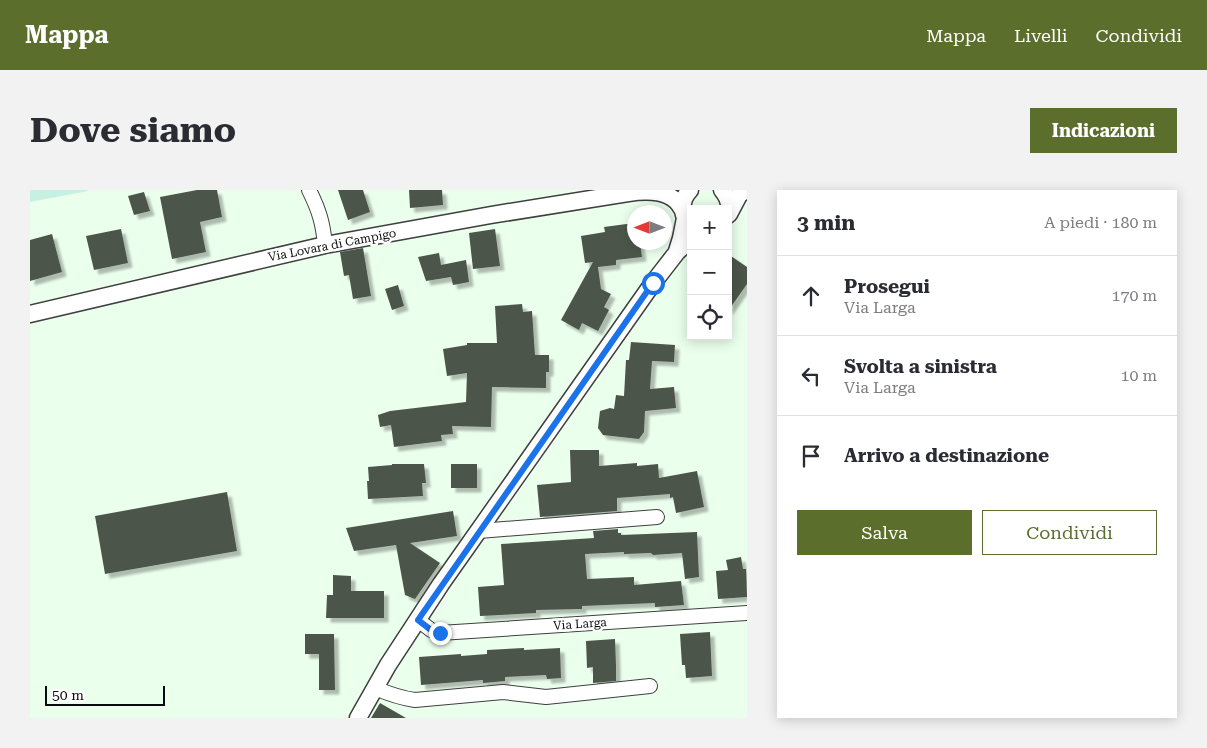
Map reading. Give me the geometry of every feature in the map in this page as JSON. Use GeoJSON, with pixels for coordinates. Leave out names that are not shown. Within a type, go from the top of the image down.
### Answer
{"type":"FeatureCollection","features":[{"type":"Feature","properties":{"kind":"street"},"geometry":{"type":"LineString","coordinates":[[308,190],[317,206],[326,245]]}},
{"type":"Feature","properties":{"kind":"street"},"geometry":{"type":"LineString","coordinates":[[672,259],[679,246],[686,218],[683,200],[690,190]]}},
{"type":"Feature","properties":{"kind":"street"},"geometry":{"type":"LineString","coordinates":[[722,190],[727,197],[729,205]]}},
{"type":"Feature","properties":{"kind":"street"},"geometry":{"type":"LineString","coordinates":[[732,209],[739,195],[746,190]]}},
{"type":"Feature","properties":{"kind":"street","name":"Via Lovara di Campigo"},"geometry":{"type":"LineString","coordinates":[[30,314],[326,245],[491,215],[640,191],[667,194],[678,202],[686,218]]}},
{"type":"Feature","properties":{"kind":"street"},"geometry":{"type":"LineString","coordinates":[[358,718],[388,665],[479,531],[653,283],[687,242]]}},
{"type":"Feature","properties":{"kind":"street"},"geometry":{"type":"LineString","coordinates":[[479,531],[656,517]]}},
{"type":"Feature","properties":{"kind":"street","name":"Via Larga"},"geometry":{"type":"LineString","coordinates":[[418,620],[434,632],[447,633],[747,613]]}},
{"type":"Feature","properties":{"kind":"street"},"geometry":{"type":"LineString","coordinates":[[375,688],[402,698],[415,700],[503,692],[546,697],[650,686]]}},
{"type":"Feature","properties":{"kind":"shaded area"},"geometry":{"type":"Polygon","coordinates":[[[30,190],[87,190],[88,191],[30,202],[30,190]]]}},
{"type":"Feature","properties":{"kind":"building"},"geometry":{"type":"Polygon","coordinates":[[[197,190],[217,190],[222,217],[200,222],[206,252],[172,259],[160,197],[197,190]]]}},
{"type":"Feature","properties":{"kind":"building"},"geometry":{"type":"Polygon","coordinates":[[[338,190],[363,190],[370,212],[348,220],[338,190]]]}},
{"type":"Feature","properties":{"kind":"building"},"geometry":{"type":"Polygon","coordinates":[[[409,190],[442,190],[443,205],[410,208],[409,190]]]}},
{"type":"Feature","properties":{"kind":"building"},"geometry":{"type":"Polygon","coordinates":[[[144,192],[150,211],[134,215],[128,196],[144,192]]]}},
{"type":"Feature","properties":{"kind":"building"},"geometry":{"type":"Polygon","coordinates":[[[627,224],[627,250],[641,250],[642,257],[616,260],[616,265],[598,267],[601,289],[611,294],[604,307],[609,310],[598,331],[582,323],[579,330],[561,320],[593,262],[585,263],[581,236],[605,232],[604,227],[627,224]]]}},
{"type":"Feature","properties":{"kind":"building"},"geometry":{"type":"Polygon","coordinates":[[[121,229],[128,263],[94,270],[86,236],[121,229]]]}},
{"type":"Feature","properties":{"kind":"building"},"geometry":{"type":"Polygon","coordinates":[[[495,229],[500,266],[473,269],[469,233],[495,229]]]}},
{"type":"Feature","properties":{"kind":"building"},"geometry":{"type":"Polygon","coordinates":[[[52,234],[62,272],[30,281],[30,240],[52,234]]]}},
{"type":"Feature","properties":{"kind":"building"},"geometry":{"type":"Polygon","coordinates":[[[363,248],[371,296],[353,299],[349,275],[344,276],[340,252],[363,248]]]}},
{"type":"Feature","properties":{"kind":"building"},"geometry":{"type":"Polygon","coordinates":[[[439,253],[441,265],[466,260],[469,282],[453,285],[451,277],[426,281],[418,257],[439,253]]]}},
{"type":"Feature","properties":{"kind":"building"},"geometry":{"type":"Polygon","coordinates":[[[732,257],[747,267],[747,284],[732,305],[732,257]]]}},
{"type":"Feature","properties":{"kind":"building"},"geometry":{"type":"Polygon","coordinates":[[[398,285],[404,306],[392,310],[385,289],[398,285]]]}},
{"type":"Feature","properties":{"kind":"building"},"geometry":{"type":"Polygon","coordinates":[[[522,304],[523,312],[532,311],[535,355],[549,355],[549,372],[546,372],[546,388],[492,387],[491,427],[452,426],[453,434],[441,435],[442,441],[394,447],[391,425],[380,427],[378,415],[390,411],[466,402],[467,373],[447,376],[443,349],[467,345],[467,343],[497,343],[495,306],[522,304]]]}},
{"type":"Feature","properties":{"kind":"building"},"geometry":{"type":"Polygon","coordinates":[[[631,342],[675,345],[674,362],[652,361],[650,389],[674,387],[676,408],[645,411],[644,432],[639,439],[603,435],[598,428],[600,411],[610,408],[614,409],[616,395],[624,396],[626,360],[629,360],[631,342]]]}},
{"type":"Feature","properties":{"kind":"building"},"geometry":{"type":"Polygon","coordinates":[[[570,450],[599,450],[599,466],[637,463],[637,466],[658,464],[659,478],[697,471],[704,507],[676,513],[673,497],[670,498],[670,494],[617,498],[617,511],[540,517],[537,485],[571,482],[570,450]]]}},
{"type":"Feature","properties":{"kind":"building"},"geometry":{"type":"Polygon","coordinates":[[[392,464],[424,464],[426,483],[422,483],[423,496],[368,499],[368,467],[392,464]]]}},
{"type":"Feature","properties":{"kind":"building"},"geometry":{"type":"Polygon","coordinates":[[[451,464],[477,464],[477,488],[451,488],[451,464]]]}},
{"type":"Feature","properties":{"kind":"building"},"geometry":{"type":"Polygon","coordinates":[[[227,492],[237,551],[105,574],[95,516],[227,492]]]}},
{"type":"Feature","properties":{"kind":"building"},"geometry":{"type":"Polygon","coordinates":[[[453,511],[457,536],[410,543],[440,563],[415,599],[405,595],[396,545],[354,551],[346,528],[453,511]]]}},
{"type":"Feature","properties":{"kind":"building"},"geometry":{"type":"Polygon","coordinates":[[[618,529],[618,533],[621,533],[621,535],[697,532],[699,577],[685,579],[682,553],[653,555],[651,553],[624,554],[624,552],[585,554],[587,579],[634,577],[634,585],[681,581],[684,605],[655,607],[655,603],[582,606],[582,609],[536,610],[536,613],[480,616],[478,587],[504,585],[501,544],[594,538],[593,531],[618,529]]]}},
{"type":"Feature","properties":{"kind":"building"},"geometry":{"type":"Polygon","coordinates":[[[741,557],[743,569],[746,569],[747,597],[718,599],[716,571],[728,570],[726,560],[741,557]]]}},
{"type":"Feature","properties":{"kind":"building"},"geometry":{"type":"Polygon","coordinates":[[[333,575],[351,576],[351,591],[384,591],[384,618],[326,618],[327,595],[333,595],[333,575]]]}},
{"type":"Feature","properties":{"kind":"building"},"geometry":{"type":"Polygon","coordinates":[[[710,632],[712,676],[686,678],[685,665],[682,665],[680,634],[710,632]]]}},
{"type":"Feature","properties":{"kind":"building"},"geometry":{"type":"Polygon","coordinates":[[[305,634],[334,634],[335,690],[319,690],[319,654],[305,654],[305,634]]]}},
{"type":"Feature","properties":{"kind":"building"},"geometry":{"type":"Polygon","coordinates":[[[615,639],[616,681],[593,683],[593,667],[587,668],[586,641],[615,639]]]}},
{"type":"Feature","properties":{"kind":"building"},"geometry":{"type":"Polygon","coordinates":[[[524,648],[524,650],[560,648],[561,678],[547,679],[546,675],[505,677],[505,681],[483,683],[483,680],[421,685],[419,657],[487,654],[487,650],[524,648]]]}},
{"type":"Feature","properties":{"kind":"building"},"geometry":{"type":"Polygon","coordinates":[[[380,703],[406,718],[371,718],[380,703]]]}},
{"type":"Feature","properties":{"kind":"route"},"geometry":{"type":"LineString","coordinates":[[440,633],[434,632],[418,620],[441,584],[653,283]]}}]}
